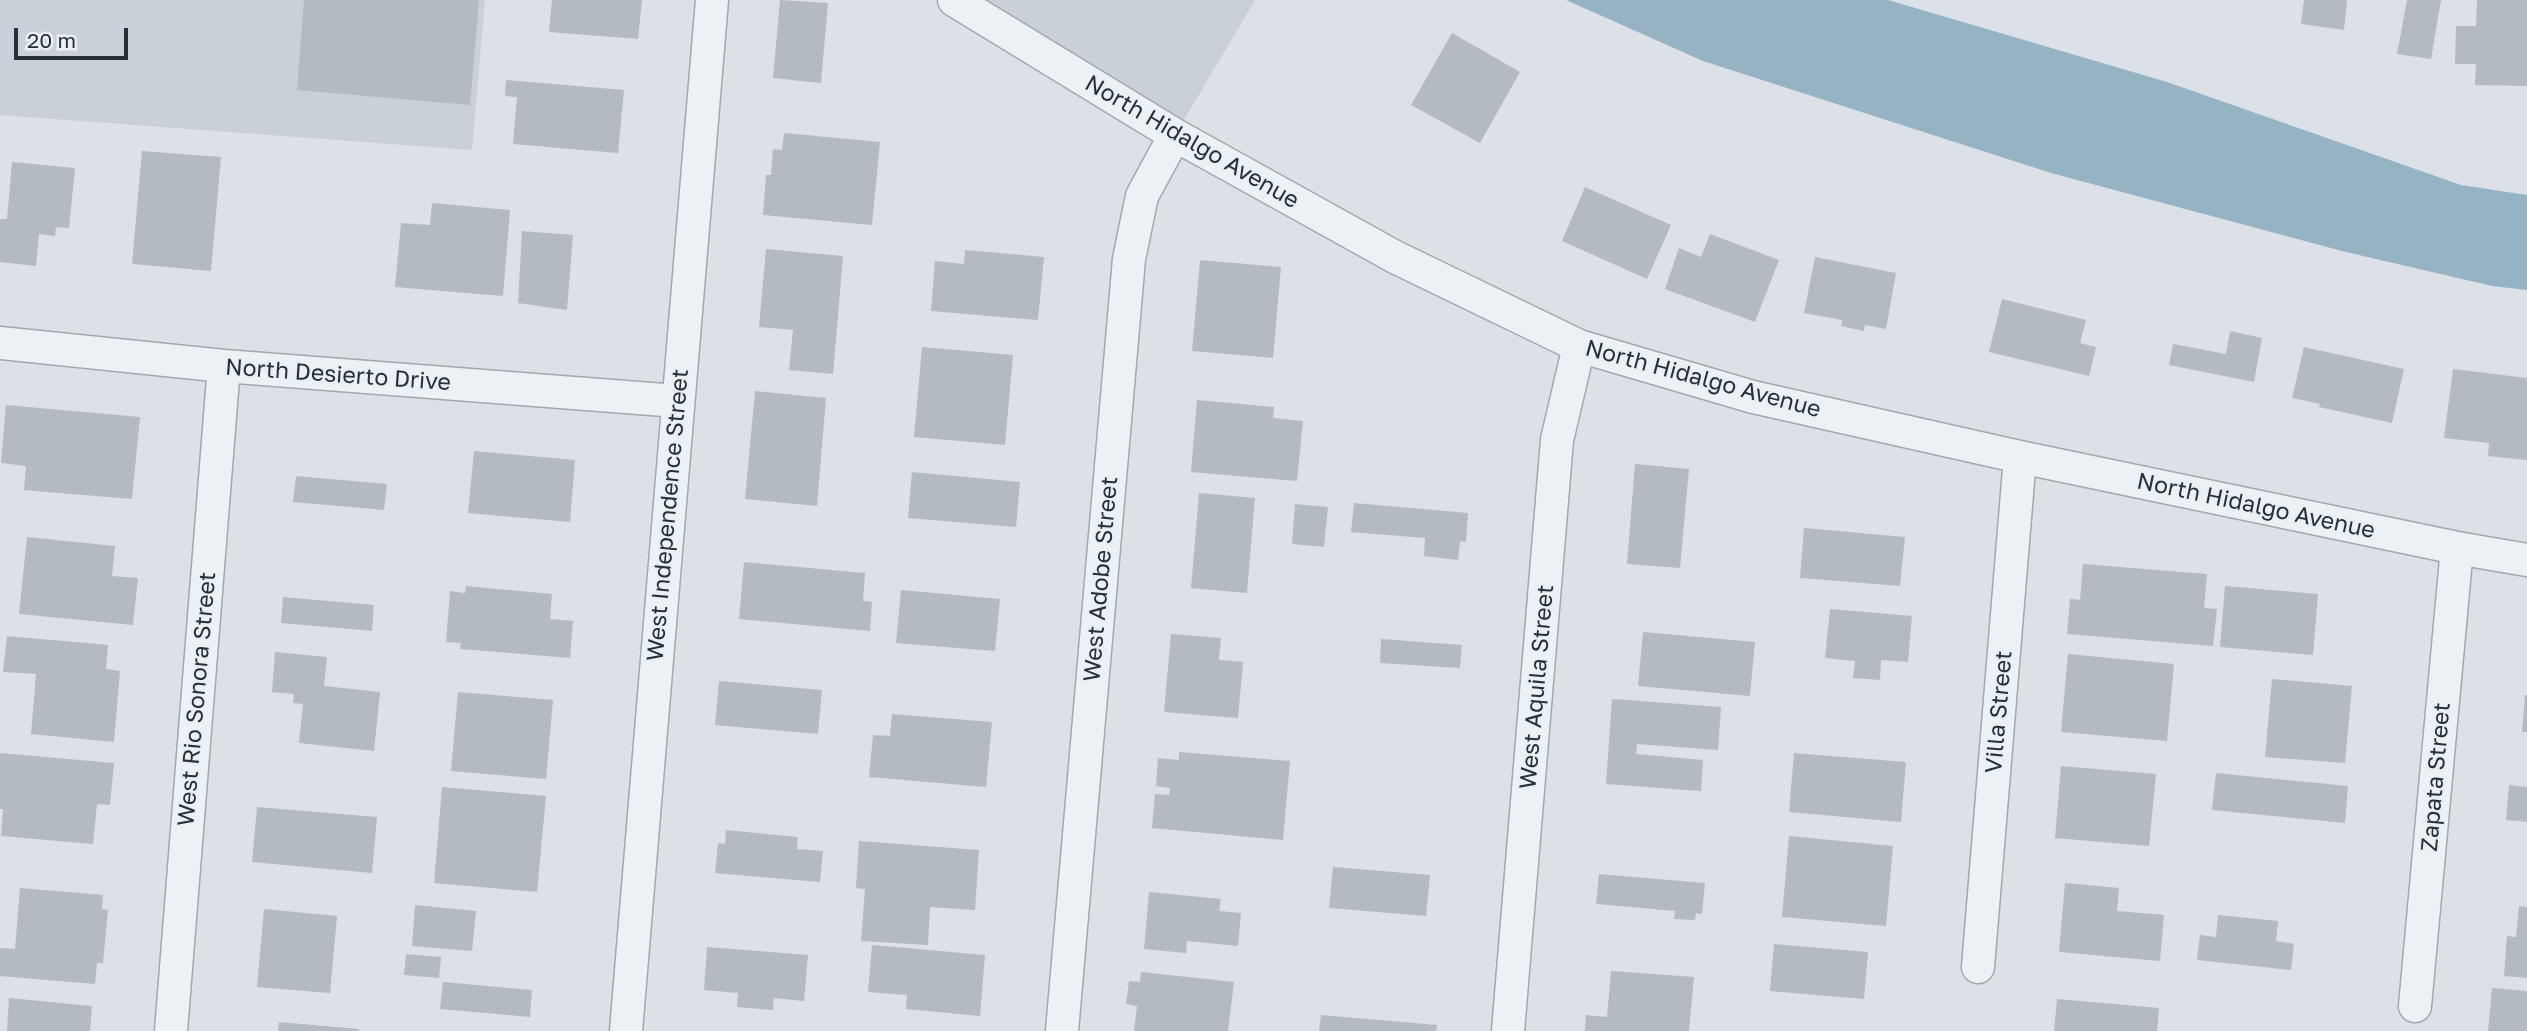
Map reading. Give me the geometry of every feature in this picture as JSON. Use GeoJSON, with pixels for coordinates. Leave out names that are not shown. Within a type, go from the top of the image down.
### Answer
{"type":"FeatureCollection","features":[{"type":"Feature","properties":{"kind":"street","name":"West Independence Street"},"geometry":{"type":"LineString","coordinates":[[626,1031],[712,0]]}},
{"type":"Feature","properties":{"kind":"street","name":"North Hidalgo Avenue"},"geometry":{"type":"LineString","coordinates":[[954,0],[1175,135],[1395,257],[1579,346],[1753,397],[2020,457],[2457,548],[2527,560]]}},
{"type":"Feature","properties":{"kind":"street","name":"West Adobe Street"},"geometry":{"type":"LineString","coordinates":[[1062,1031],[1129,259],[1142,197],[1175,135]]}},
{"type":"Feature","properties":{"kind":"street","name":"North Desierto Drive"},"geometry":{"type":"LineString","coordinates":[[0,343],[224,366],[677,401]]}},
{"type":"Feature","properties":{"kind":"street","name":"West Aquila Street"},"geometry":{"type":"LineString","coordinates":[[1508,1031],[1557,440],[1579,346]]}},
{"type":"Feature","properties":{"kind":"street","name":"West Rio Sonora Street"},"geometry":{"type":"LineString","coordinates":[[171,1031],[224,366]]}},
{"type":"Feature","properties":{"kind":"street","name":"Villa Street"},"geometry":{"type":"LineString","coordinates":[[1978,967],[2020,457]]}},
{"type":"Feature","properties":{"kind":"street","name":"Zapata Street"},"geometry":{"type":"LineString","coordinates":[[2415,1006],[2457,548]]}},
{"type":"Feature","properties":{"kind":"shaded area"},"geometry":{"type":"Polygon","coordinates":[[[0,0],[485,0],[472,150],[0,115],[0,0]]]}},
{"type":"Feature","properties":{"kind":"shaded area"},"geometry":{"type":"Polygon","coordinates":[[[954,0],[1255,0],[1175,135],[954,0]]]}},
{"type":"Feature","properties":{"kind":"water"},"geometry":{"type":"Polygon","coordinates":[[[1566,0],[1888,0],[2167,82],[2461,185],[2527,195],[2527,290],[2492,286],[2342,251],[2051,173],[1703,61],[1566,0]]]}},
{"type":"Feature","properties":{"kind":"building"},"geometry":{"type":"Polygon","coordinates":[[[304,0],[479,0],[470,105],[297,90],[304,0]]]}},
{"type":"Feature","properties":{"kind":"building"},"geometry":{"type":"Polygon","coordinates":[[[552,0],[642,0],[638,39],[549,32],[552,0]]]}},
{"type":"Feature","properties":{"kind":"building"},"geometry":{"type":"Polygon","coordinates":[[[780,0],[828,3],[821,83],[773,78],[780,0]]]}},
{"type":"Feature","properties":{"kind":"building"},"geometry":{"type":"Polygon","coordinates":[[[2304,0],[2347,0],[2344,30],[2301,24],[2304,0]]]}},
{"type":"Feature","properties":{"kind":"building"},"geometry":{"type":"Polygon","coordinates":[[[2407,0],[2441,0],[2431,59],[2397,54],[2407,0]]]}},
{"type":"Feature","properties":{"kind":"building"},"geometry":{"type":"Polygon","coordinates":[[[2477,0],[2527,0],[2527,86],[2475,85],[2476,64],[2455,64],[2456,26],[2476,26],[2477,0]]]}},
{"type":"Feature","properties":{"kind":"building"},"geometry":{"type":"Polygon","coordinates":[[[1452,33],[1520,72],[1480,143],[1411,105],[1452,33]]]}},
{"type":"Feature","properties":{"kind":"building"},"geometry":{"type":"Polygon","coordinates":[[[506,80],[624,90],[618,153],[513,144],[517,97],[505,96],[506,80]]]}},
{"type":"Feature","properties":{"kind":"building"},"geometry":{"type":"Polygon","coordinates":[[[784,133],[880,142],[872,225],[763,215],[766,175],[771,175],[773,149],[782,150],[784,133]]]}},
{"type":"Feature","properties":{"kind":"building"},"geometry":{"type":"Polygon","coordinates":[[[142,151],[221,157],[211,271],[132,264],[142,151]]]}},
{"type":"Feature","properties":{"kind":"building"},"geometry":{"type":"Polygon","coordinates":[[[12,162],[75,168],[69,228],[56,227],[55,236],[39,234],[36,266],[0,262],[0,219],[7,219],[12,162]]]}},
{"type":"Feature","properties":{"kind":"building"},"geometry":{"type":"Polygon","coordinates":[[[1585,187],[1671,225],[1647,279],[1562,241],[1585,187]]]}},
{"type":"Feature","properties":{"kind":"building"},"geometry":{"type":"Polygon","coordinates":[[[432,203],[510,210],[503,296],[395,287],[401,223],[430,225],[432,203]]]}},
{"type":"Feature","properties":{"kind":"building"},"geometry":{"type":"Polygon","coordinates":[[[522,231],[573,235],[567,310],[518,303],[522,231]]]}},
{"type":"Feature","properties":{"kind":"building"},"geometry":{"type":"Polygon","coordinates":[[[1710,234],[1779,260],[1755,322],[1665,289],[1679,248],[1701,257],[1710,234]]]}},
{"type":"Feature","properties":{"kind":"building"},"geometry":{"type":"Polygon","coordinates":[[[766,249],[843,256],[833,374],[789,370],[793,330],[759,327],[766,249]]]}},
{"type":"Feature","properties":{"kind":"building"},"geometry":{"type":"Polygon","coordinates":[[[965,250],[1044,257],[1038,320],[931,311],[935,261],[964,264],[965,250]]]}},
{"type":"Feature","properties":{"kind":"building"},"geometry":{"type":"Polygon","coordinates":[[[1815,257],[1896,273],[1886,329],[1865,325],[1864,331],[1841,326],[1842,320],[1804,313],[1815,257]]]}},
{"type":"Feature","properties":{"kind":"building"},"geometry":{"type":"Polygon","coordinates":[[[1200,260],[1281,267],[1273,358],[1192,351],[1200,260]]]}},
{"type":"Feature","properties":{"kind":"building"},"geometry":{"type":"Polygon","coordinates":[[[2002,299],[2086,320],[2080,343],[2096,347],[2089,376],[1989,352],[2002,299]]]}},
{"type":"Feature","properties":{"kind":"building"},"geometry":{"type":"Polygon","coordinates":[[[2230,331],[2262,338],[2254,382],[2169,365],[2173,344],[2226,354],[2230,331]]]}},
{"type":"Feature","properties":{"kind":"building"},"geometry":{"type":"Polygon","coordinates":[[[922,347],[1013,355],[1005,445],[914,437],[922,347]]]}},
{"type":"Feature","properties":{"kind":"building"},"geometry":{"type":"Polygon","coordinates":[[[2304,347],[2404,369],[2392,423],[2319,407],[2320,404],[2292,398],[2304,347]]]}},
{"type":"Feature","properties":{"kind":"building"},"geometry":{"type":"Polygon","coordinates":[[[2453,369],[2527,378],[2527,460],[2488,456],[2489,443],[2444,438],[2453,369]]]}},
{"type":"Feature","properties":{"kind":"building"},"geometry":{"type":"Polygon","coordinates":[[[755,391],[826,398],[817,506],[745,499],[755,391]]]}},
{"type":"Feature","properties":{"kind":"building"},"geometry":{"type":"Polygon","coordinates":[[[1197,400],[1274,407],[1273,418],[1303,421],[1297,481],[1191,472],[1197,400]]]}},
{"type":"Feature","properties":{"kind":"building"},"geometry":{"type":"Polygon","coordinates":[[[6,405],[140,417],[132,499],[24,490],[26,466],[1,463],[6,405]]]}},
{"type":"Feature","properties":{"kind":"building"},"geometry":{"type":"Polygon","coordinates":[[[474,451],[575,460],[570,522],[468,513],[474,451]]]}},
{"type":"Feature","properties":{"kind":"building"},"geometry":{"type":"Polygon","coordinates":[[[1635,464],[1689,469],[1680,568],[1627,564],[1635,464]]]}},
{"type":"Feature","properties":{"kind":"building"},"geometry":{"type":"Polygon","coordinates":[[[912,472],[1020,482],[1016,527],[908,518],[912,472]]]}},
{"type":"Feature","properties":{"kind":"building"},"geometry":{"type":"Polygon","coordinates":[[[296,476],[387,484],[384,510],[293,502],[296,476]]]}},
{"type":"Feature","properties":{"kind":"building"},"geometry":{"type":"Polygon","coordinates":[[[1199,493],[1255,498],[1247,593],[1191,588],[1199,493]]]}},
{"type":"Feature","properties":{"kind":"building"},"geometry":{"type":"Polygon","coordinates":[[[1354,503],[1468,513],[1466,542],[1460,541],[1458,560],[1424,556],[1425,538],[1351,532],[1354,503]]]}},
{"type":"Feature","properties":{"kind":"building"},"geometry":{"type":"Polygon","coordinates":[[[1295,504],[1328,507],[1324,547],[1292,544],[1295,504]]]}},
{"type":"Feature","properties":{"kind":"building"},"geometry":{"type":"Polygon","coordinates":[[[1804,528],[1905,537],[1900,586],[1800,578],[1804,528]]]}},
{"type":"Feature","properties":{"kind":"building"},"geometry":{"type":"Polygon","coordinates":[[[27,537],[115,546],[112,576],[138,578],[133,625],[19,614],[27,537]]]}},
{"type":"Feature","properties":{"kind":"building"},"geometry":{"type":"Polygon","coordinates":[[[744,562],[865,573],[863,601],[872,602],[870,631],[739,619],[744,562]]]}},
{"type":"Feature","properties":{"kind":"building"},"geometry":{"type":"Polygon","coordinates":[[[2083,564],[2207,574],[2204,608],[2217,609],[2213,646],[2067,634],[2070,599],[2080,600],[2083,564]]]}},
{"type":"Feature","properties":{"kind":"building"},"geometry":{"type":"Polygon","coordinates":[[[466,586],[552,594],[550,619],[573,621],[570,658],[460,649],[461,643],[446,642],[450,591],[465,593],[466,586]]]}},
{"type":"Feature","properties":{"kind":"building"},"geometry":{"type":"Polygon","coordinates":[[[2225,586],[2318,594],[2313,655],[2220,647],[2225,586]]]}},
{"type":"Feature","properties":{"kind":"building"},"geometry":{"type":"Polygon","coordinates":[[[901,590],[1000,599],[995,651],[896,643],[901,590]]]}},
{"type":"Feature","properties":{"kind":"building"},"geometry":{"type":"Polygon","coordinates":[[[283,597],[374,605],[372,631],[281,623],[283,597]]]}},
{"type":"Feature","properties":{"kind":"building"},"geometry":{"type":"Polygon","coordinates":[[[1830,609],[1912,616],[1908,662],[1881,660],[1880,680],[1853,678],[1855,661],[1825,658],[1830,609]]]}},
{"type":"Feature","properties":{"kind":"building"},"geometry":{"type":"Polygon","coordinates":[[[1643,632],[1755,642],[1750,696],[1638,686],[1643,632]]]}},
{"type":"Feature","properties":{"kind":"building"},"geometry":{"type":"Polygon","coordinates":[[[1171,634],[1221,638],[1219,660],[1243,662],[1238,718],[1164,712],[1171,634]]]}},
{"type":"Feature","properties":{"kind":"building"},"geometry":{"type":"Polygon","coordinates":[[[7,636],[108,645],[106,669],[120,671],[114,742],[31,734],[36,674],[3,672],[7,636]]]}},
{"type":"Feature","properties":{"kind":"building"},"geometry":{"type":"Polygon","coordinates":[[[1381,639],[1462,645],[1460,668],[1380,663],[1381,639]]]}},
{"type":"Feature","properties":{"kind":"building"},"geometry":{"type":"Polygon","coordinates":[[[275,652],[327,657],[324,686],[380,692],[374,751],[299,743],[303,704],[293,703],[294,694],[272,692],[275,652]]]}},
{"type":"Feature","properties":{"kind":"building"},"geometry":{"type":"Polygon","coordinates":[[[2068,654],[2174,664],[2167,741],[2061,732],[2068,654]]]}},
{"type":"Feature","properties":{"kind":"building"},"geometry":{"type":"Polygon","coordinates":[[[2272,679],[2352,686],[2345,763],[2265,757],[2272,679]]]}},
{"type":"Feature","properties":{"kind":"building"},"geometry":{"type":"Polygon","coordinates":[[[719,681],[822,690],[818,734],[715,725],[719,681]]]}},
{"type":"Feature","properties":{"kind":"building"},"geometry":{"type":"Polygon","coordinates":[[[458,692],[553,700],[546,779],[451,771],[458,692]]]}},
{"type":"Feature","properties":{"kind":"building"},"geometry":{"type":"Polygon","coordinates":[[[2525,695],[2527,732],[2522,732],[2525,695]]]}},
{"type":"Feature","properties":{"kind":"building"},"geometry":{"type":"Polygon","coordinates":[[[1612,699],[1721,707],[1718,750],[1637,744],[1636,754],[1703,760],[1701,791],[1606,784],[1612,699]]]}},
{"type":"Feature","properties":{"kind":"building"},"geometry":{"type":"Polygon","coordinates":[[[892,714],[992,722],[986,787],[869,777],[873,735],[890,736],[892,714]]]}},
{"type":"Feature","properties":{"kind":"building"},"geometry":{"type":"Polygon","coordinates":[[[1179,752],[1290,761],[1283,840],[1152,828],[1155,794],[1169,795],[1170,788],[1156,786],[1158,758],[1179,760],[1179,752]]]}},
{"type":"Feature","properties":{"kind":"building"},"geometry":{"type":"Polygon","coordinates":[[[0,753],[114,763],[110,805],[97,804],[93,844],[1,836],[3,809],[0,809],[0,753]]]}},
{"type":"Feature","properties":{"kind":"building"},"geometry":{"type":"Polygon","coordinates":[[[1794,753],[1906,762],[1901,822],[1789,812],[1794,753]]]}},
{"type":"Feature","properties":{"kind":"building"},"geometry":{"type":"Polygon","coordinates":[[[2061,766],[2156,774],[2149,846],[2055,838],[2061,766]]]}},
{"type":"Feature","properties":{"kind":"building"},"geometry":{"type":"Polygon","coordinates":[[[2216,773],[2348,786],[2345,823],[2212,810],[2216,773]]]}},
{"type":"Feature","properties":{"kind":"building"},"geometry":{"type":"Polygon","coordinates":[[[2509,785],[2527,787],[2527,822],[2506,820],[2509,785]]]}},
{"type":"Feature","properties":{"kind":"building"},"geometry":{"type":"Polygon","coordinates":[[[442,787],[546,796],[537,892],[434,883],[442,787]]]}},
{"type":"Feature","properties":{"kind":"building"},"geometry":{"type":"Polygon","coordinates":[[[257,807],[377,817],[372,873],[252,862],[257,807]]]}},
{"type":"Feature","properties":{"kind":"building"},"geometry":{"type":"Polygon","coordinates":[[[726,830],[798,837],[797,849],[823,851],[820,882],[715,873],[718,843],[725,844],[726,830]]]}},
{"type":"Feature","properties":{"kind":"building"},"geometry":{"type":"Polygon","coordinates":[[[1789,836],[1893,846],[1886,926],[1782,917],[1789,836]]]}},
{"type":"Feature","properties":{"kind":"building"},"geometry":{"type":"Polygon","coordinates":[[[859,841],[979,850],[975,910],[930,907],[928,945],[861,941],[865,889],[856,888],[859,841]]]}},
{"type":"Feature","properties":{"kind":"building"},"geometry":{"type":"Polygon","coordinates":[[[1333,867],[1430,875],[1426,916],[1329,908],[1333,867]]]}},
{"type":"Feature","properties":{"kind":"building"},"geometry":{"type":"Polygon","coordinates":[[[1599,874],[1705,883],[1702,914],[1696,913],[1695,920],[1674,919],[1675,911],[1596,904],[1599,874]]]}},
{"type":"Feature","properties":{"kind":"building"},"geometry":{"type":"Polygon","coordinates":[[[2065,883],[2119,888],[2117,911],[2164,915],[2160,961],[2059,952],[2065,883]]]}},
{"type":"Feature","properties":{"kind":"building"},"geometry":{"type":"Polygon","coordinates":[[[20,888],[103,895],[102,909],[108,910],[103,963],[97,963],[95,984],[0,976],[0,948],[15,949],[20,888]]]}},
{"type":"Feature","properties":{"kind":"building"},"geometry":{"type":"Polygon","coordinates":[[[1149,892],[1221,899],[1219,911],[1241,913],[1238,946],[1187,941],[1186,953],[1144,949],[1149,892]]]}},
{"type":"Feature","properties":{"kind":"building"},"geometry":{"type":"Polygon","coordinates":[[[415,905],[476,911],[472,951],[412,946],[415,905]]]}},
{"type":"Feature","properties":{"kind":"building"},"geometry":{"type":"Polygon","coordinates":[[[2519,906],[2527,907],[2527,978],[2504,976],[2507,936],[2516,937],[2519,906]]]}},
{"type":"Feature","properties":{"kind":"building"},"geometry":{"type":"Polygon","coordinates":[[[264,909],[337,916],[330,993],[257,987],[264,909]]]}},
{"type":"Feature","properties":{"kind":"building"},"geometry":{"type":"Polygon","coordinates":[[[2218,915],[2278,921],[2276,941],[2294,944],[2291,970],[2197,960],[2200,935],[2216,937],[2218,915]]]}},
{"type":"Feature","properties":{"kind":"building"},"geometry":{"type":"Polygon","coordinates":[[[1774,944],[1868,952],[1864,999],[1770,991],[1774,944]]]}},
{"type":"Feature","properties":{"kind":"building"},"geometry":{"type":"Polygon","coordinates":[[[872,945],[985,955],[980,1016],[906,1009],[907,995],[868,992],[872,945]]]}},
{"type":"Feature","properties":{"kind":"building"},"geometry":{"type":"Polygon","coordinates":[[[707,947],[808,955],[804,1001],[774,998],[773,1010],[737,1007],[738,993],[704,990],[707,947]]]}},
{"type":"Feature","properties":{"kind":"building"},"geometry":{"type":"Polygon","coordinates":[[[406,954],[441,957],[439,978],[404,975],[406,954]]]}},
{"type":"Feature","properties":{"kind":"building"},"geometry":{"type":"Polygon","coordinates":[[[1611,971],[1694,977],[1689,1031],[1585,1031],[1586,1015],[1607,1017],[1611,971]]]}},
{"type":"Feature","properties":{"kind":"building"},"geometry":{"type":"Polygon","coordinates":[[[1141,972],[1234,982],[1228,1031],[1134,1031],[1137,1006],[1126,1004],[1129,981],[1140,982],[1141,972]]]}},
{"type":"Feature","properties":{"kind":"building"},"geometry":{"type":"Polygon","coordinates":[[[443,982],[532,990],[530,1017],[440,1009],[443,982]]]}},
{"type":"Feature","properties":{"kind":"building"},"geometry":{"type":"Polygon","coordinates":[[[2492,988],[2527,991],[2527,1031],[2488,1031],[2492,988]]]}},
{"type":"Feature","properties":{"kind":"building"},"geometry":{"type":"Polygon","coordinates":[[[9,998],[92,1006],[90,1031],[7,1031],[9,998]]]}},
{"type":"Feature","properties":{"kind":"building"},"geometry":{"type":"Polygon","coordinates":[[[2057,999],[2159,1008],[2157,1031],[2054,1031],[2057,999]]]}},
{"type":"Feature","properties":{"kind":"building"},"geometry":{"type":"Polygon","coordinates":[[[1321,1015],[1437,1025],[1436,1031],[1319,1031],[1321,1015]]]}},
{"type":"Feature","properties":{"kind":"building"},"geometry":{"type":"Polygon","coordinates":[[[279,1022],[359,1029],[359,1031],[278,1031],[279,1022]]]}}]}
